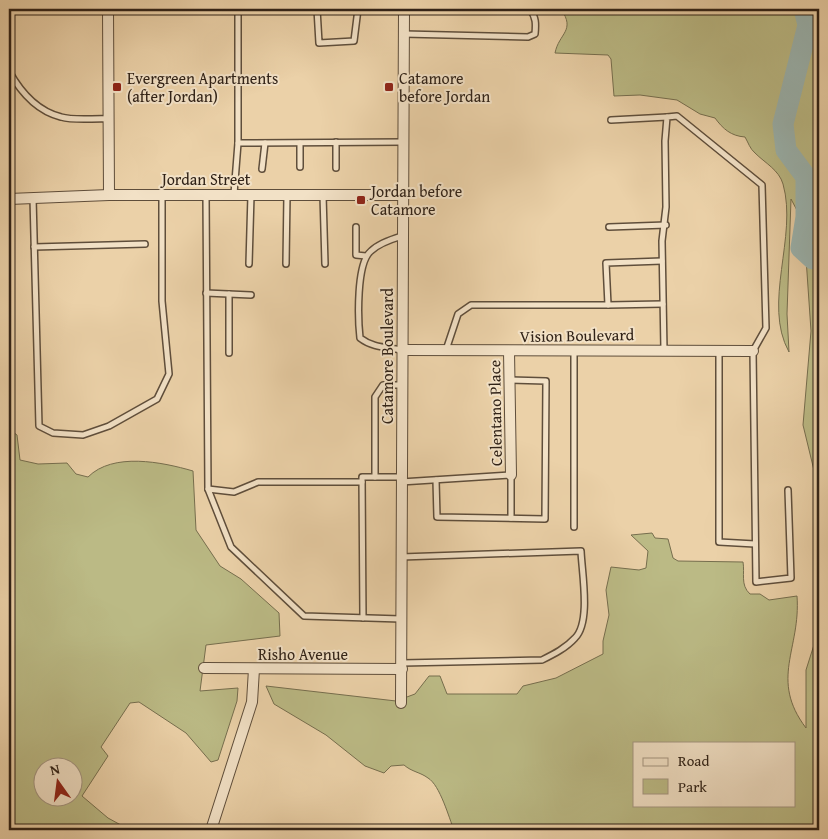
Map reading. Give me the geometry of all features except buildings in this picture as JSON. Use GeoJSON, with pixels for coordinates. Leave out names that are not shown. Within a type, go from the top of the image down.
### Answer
{"type":"FeatureCollection","features":[{"type":"Feature","properties":{"kind":"street"},"geometry":{"type":"LineString","coordinates":[[108,9],[109,195]]}},
{"type":"Feature","properties":{"kind":"street","name":"Catamore Boulevard"},"geometry":{"type":"LineString","coordinates":[[401,703],[404,9]]}},
{"type":"Feature","properties":{"kind":"street","name":"Jordan Street"},"geometry":{"type":"LineString","coordinates":[[9,200],[162,194],[402,195]]}},
{"type":"Feature","properties":{"kind":"street","name":"Vision Boulevard"},"geometry":{"type":"LineString","coordinates":[[402,350],[753,351]]}},
{"type":"Feature","properties":{"kind":"street","name":"Celentano Place"},"geometry":{"type":"LineString","coordinates":[[509,351],[511,475]]}},
{"type":"Feature","properties":{"kind":"street","name":"Risho Avenue"},"geometry":{"type":"LineString","coordinates":[[204,668],[254,669],[402,666]]}},
{"type":"Feature","properties":{"kind":"street"},"geometry":{"type":"LineString","coordinates":[[211,830],[252,702],[254,669]]}},
{"type":"Feature","properties":{"kind":"lane"},"geometry":{"type":"LineString","coordinates":[[234,194],[238,143],[238,9]]}},
{"type":"Feature","properties":{"kind":"lane"},"geometry":{"type":"LineString","coordinates":[[318,9],[318,43],[354,41],[358,9]]}},
{"type":"Feature","properties":{"kind":"lane"},"geometry":{"type":"LineString","coordinates":[[404,34],[514,37],[535,34],[536,18],[530,9]]}},
{"type":"Feature","properties":{"kind":"lane"},"geometry":{"type":"LineString","coordinates":[[9,71],[28,98],[44,110],[62,117],[109,119]]}},
{"type":"Feature","properties":{"kind":"lane"},"geometry":{"type":"LineString","coordinates":[[611,120],[677,116],[762,185],[766,328],[753,351],[756,582],[791,578],[788,490]]}},
{"type":"Feature","properties":{"kind":"lane"},"geometry":{"type":"LineString","coordinates":[[664,350],[662,241],[666,225],[665,141],[667,117]]}},
{"type":"Feature","properties":{"kind":"lane"},"geometry":{"type":"LineString","coordinates":[[300,142],[300,167]]}},
{"type":"Feature","properties":{"kind":"lane"},"geometry":{"type":"LineString","coordinates":[[336,142],[336,168]]}},
{"type":"Feature","properties":{"kind":"lane"},"geometry":{"type":"LineString","coordinates":[[238,143],[403,142]]}},
{"type":"Feature","properties":{"kind":"lane"},"geometry":{"type":"LineString","coordinates":[[262,169],[264,143]]}},
{"type":"Feature","properties":{"kind":"lane"},"geometry":{"type":"LineString","coordinates":[[33,198],[39,426],[53,433],[83,435],[110,426],[156,398],[170,374],[162,301],[162,194]]}},
{"type":"Feature","properties":{"kind":"lane"},"geometry":{"type":"LineString","coordinates":[[206,194],[208,489],[231,547],[304,616],[401,619]]}},
{"type":"Feature","properties":{"kind":"lane"},"geometry":{"type":"LineString","coordinates":[[249,264],[251,194]]}},
{"type":"Feature","properties":{"kind":"lane"},"geometry":{"type":"LineString","coordinates":[[286,264],[287,195]]}},
{"type":"Feature","properties":{"kind":"lane"},"geometry":{"type":"LineString","coordinates":[[323,195],[325,264]]}},
{"type":"Feature","properties":{"kind":"lane"},"geometry":{"type":"LineString","coordinates":[[609,227],[666,225]]}},
{"type":"Feature","properties":{"kind":"lane"},"geometry":{"type":"LineString","coordinates":[[356,226],[356,255],[366,256]]}},
{"type":"Feature","properties":{"kind":"lane"},"geometry":{"type":"LineString","coordinates":[[402,236],[386,241],[371,250],[366,256],[359,289],[360,338],[381,348],[402,350]]}},
{"type":"Feature","properties":{"kind":"lane"},"geometry":{"type":"LineString","coordinates":[[34,247],[145,244]]}},
{"type":"Feature","properties":{"kind":"lane"},"geometry":{"type":"LineString","coordinates":[[608,305],[606,263],[662,261]]}},
{"type":"Feature","properties":{"kind":"lane"},"geometry":{"type":"LineString","coordinates":[[206,293],[251,295]]}},
{"type":"Feature","properties":{"kind":"lane"},"geometry":{"type":"LineString","coordinates":[[229,294],[229,354]]}},
{"type":"Feature","properties":{"kind":"lane"},"geometry":{"type":"LineString","coordinates":[[446,350],[458,314],[471,305],[663,304]]}},
{"type":"Feature","properties":{"kind":"lane"},"geometry":{"type":"LineString","coordinates":[[574,349],[574,527]]}},
{"type":"Feature","properties":{"kind":"lane"},"geometry":{"type":"LineString","coordinates":[[719,350],[719,542],[755,544]]}},
{"type":"Feature","properties":{"kind":"lane"},"geometry":{"type":"LineString","coordinates":[[436,480],[437,517],[545,519],[546,381],[510,380]]}},
{"type":"Feature","properties":{"kind":"lane"},"geometry":{"type":"LineString","coordinates":[[375,477],[375,397],[383,384],[402,385]]}},
{"type":"Feature","properties":{"kind":"lane"},"geometry":{"type":"LineString","coordinates":[[363,618],[362,477],[436,480],[511,475],[510,518]]}},
{"type":"Feature","properties":{"kind":"lane"},"geometry":{"type":"LineString","coordinates":[[208,489],[234,492],[258,482],[362,482]]}},
{"type":"Feature","properties":{"kind":"lane"},"geometry":{"type":"LineString","coordinates":[[401,557],[581,551],[584,620],[576,637],[561,650],[542,660],[402,666]]}},
{"type":"Feature","properties":{"kind":"green space"},"geometry":{"type":"Polygon","coordinates":[[[561,9],[819,9],[819,491],[803,425],[811,331],[801,218],[791,199],[787,314],[789,352],[782,333],[779,313],[779,291],[786,226],[786,204],[781,179],[753,151],[745,137],[728,131],[715,118],[700,114],[677,100],[640,95],[614,96],[611,59],[608,55],[555,53],[567,27],[565,16],[561,9]]]}},
{"type":"Feature","properties":{"kind":"green space"},"geometry":{"type":"Polygon","coordinates":[[[9,429],[17,435],[20,460],[38,464],[67,463],[76,474],[88,477],[98,469],[111,464],[138,461],[153,462],[193,471],[196,530],[220,566],[241,579],[279,613],[280,636],[206,645],[200,691],[238,688],[237,701],[218,760],[211,762],[186,733],[139,702],[130,703],[101,747],[108,756],[82,796],[108,818],[130,830],[9,830],[9,429]]]}},
{"type":"Feature","properties":{"kind":"green space"},"geometry":{"type":"Polygon","coordinates":[[[652,533],[655,538],[668,539],[673,558],[678,561],[743,562],[744,583],[750,594],[760,594],[769,600],[797,596],[797,615],[788,679],[795,710],[806,728],[806,670],[819,629],[819,830],[454,830],[440,794],[428,778],[404,765],[391,766],[384,773],[365,766],[326,735],[274,704],[266,686],[396,701],[415,694],[429,676],[440,676],[447,694],[517,694],[523,686],[556,678],[603,654],[603,641],[609,615],[606,590],[611,567],[639,570],[646,568],[648,551],[631,535],[652,533]]]}},
{"type":"Feature","properties":{"kind":"waterway"},"geometry":{"type":"LineString","coordinates":[[804,9],[808,25],[783,124],[786,150],[806,177],[806,217],[801,248],[813,259],[819,260]]}},
{"type":"Feature","properties":{"kind":"place","name":"Evergreen Apartments (after Jordan)"},"geometry":{"type":"Point","coordinates":[117,87]}},
{"type":"Feature","properties":{"kind":"place","name":"Catamore before Jordan"},"geometry":{"type":"Point","coordinates":[389,87]}},
{"type":"Feature","properties":{"kind":"place","name":"Jordan before Catamore"},"geometry":{"type":"Point","coordinates":[361,200]}}]}
